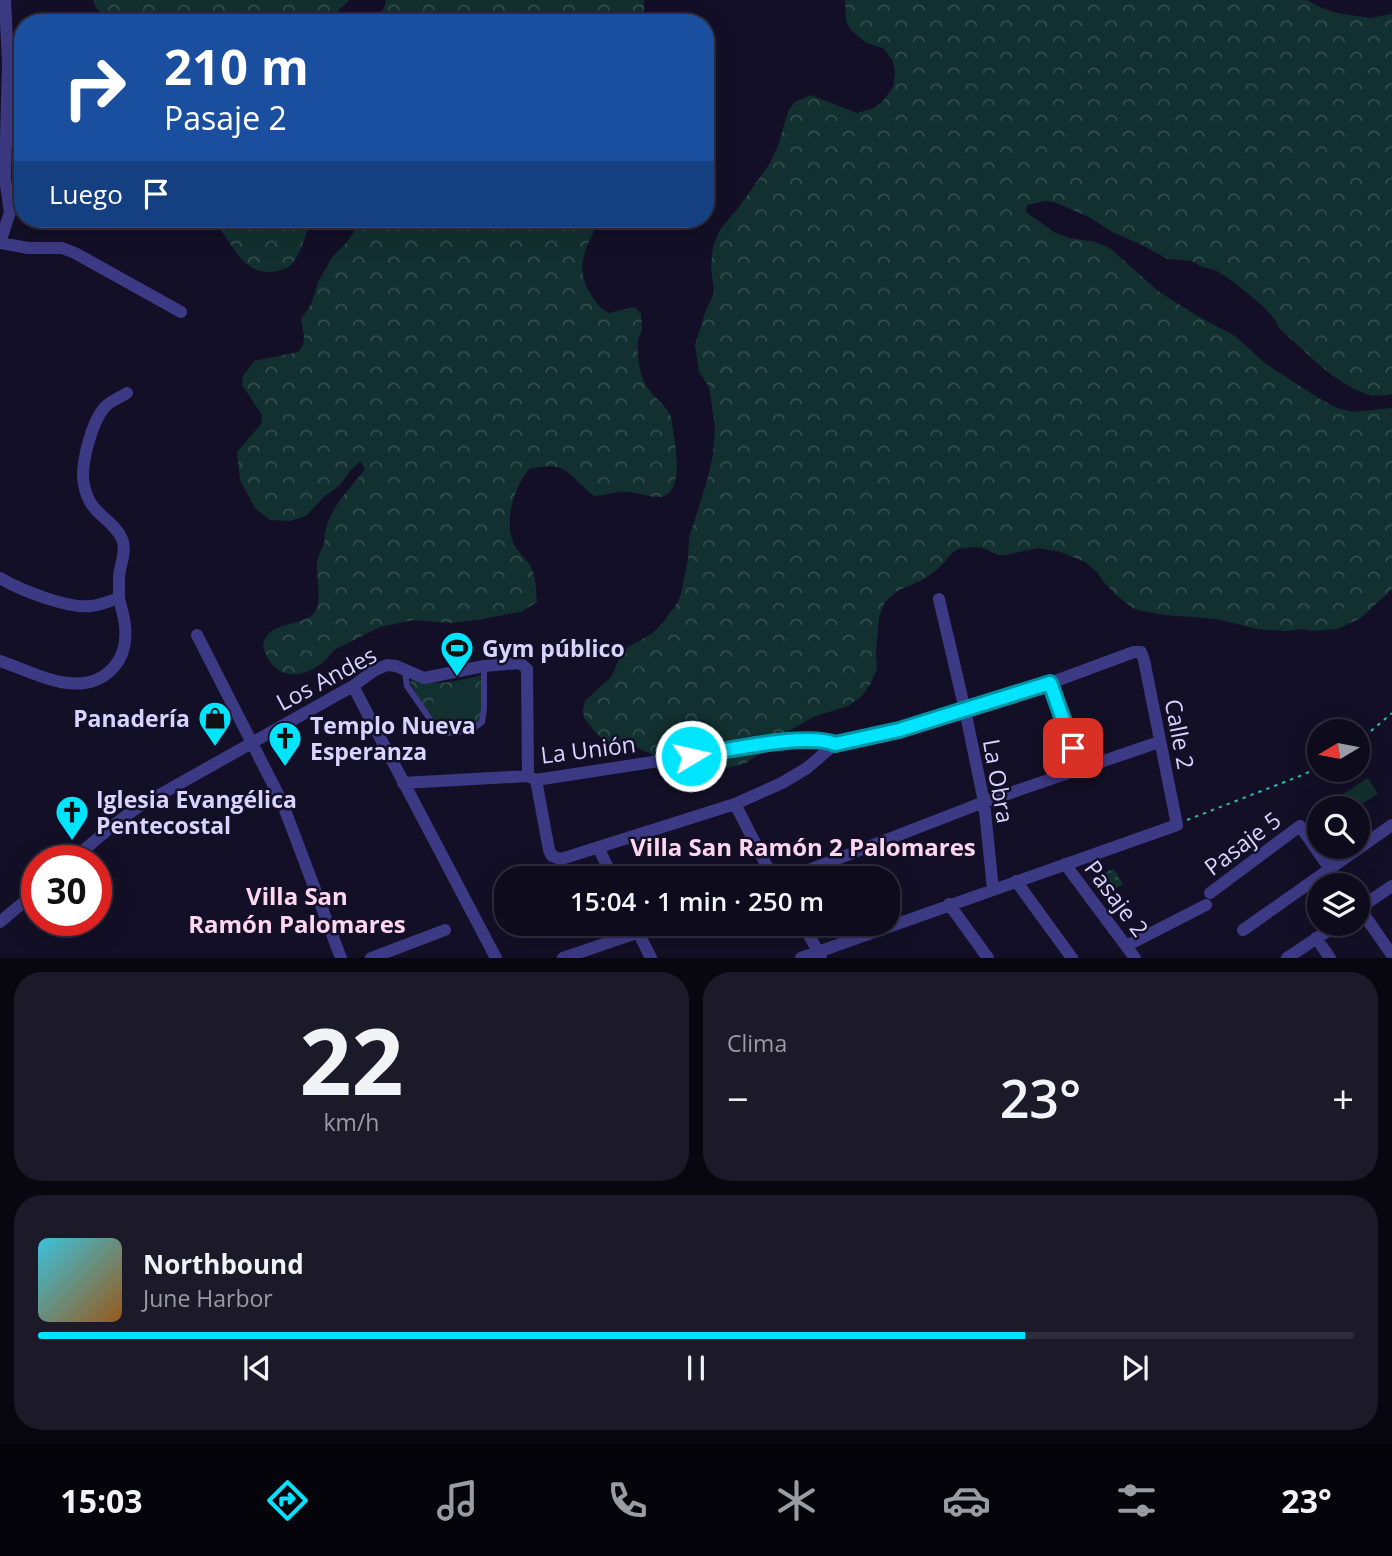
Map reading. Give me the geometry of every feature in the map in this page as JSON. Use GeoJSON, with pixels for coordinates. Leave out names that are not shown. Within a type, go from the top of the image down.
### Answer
{"type":"FeatureCollection","features":[{"type":"Feature","properties":{"kind":"street"},"geometry":{"type":"LineString","coordinates":[[5,0],[8,64],[5,178],[10,212]]}},
{"type":"Feature","properties":{"kind":"street"},"geometry":{"type":"LineString","coordinates":[[14,199],[0,243],[28,248],[62,248],[181,312]]}},
{"type":"Feature","properties":{"kind":"street"},"geometry":{"type":"LineString","coordinates":[[0,662],[64,683],[83,684],[103,678],[113,668],[123,650],[125,627],[119,598],[119,578],[124,551],[122,540],[115,527],[88,499],[83,477],[85,457],[95,422],[103,409],[127,393]]}},
{"type":"Feature","properties":{"kind":"street"},"geometry":{"type":"LineString","coordinates":[[0,578],[42,596],[75,606],[91,606],[119,598]]}},
{"type":"Feature","properties":{"kind":"street","name":"La Obra"},"geometry":{"type":"LineString","coordinates":[[939,599],[984,802],[993,889]]}},
{"type":"Feature","properties":{"kind":"street"},"geometry":{"type":"LineString","coordinates":[[197,635],[282,802],[341,957]]}},
{"type":"Feature","properties":{"kind":"street","name":"La Unión"},"geometry":{"type":"LineString","coordinates":[[403,783],[532,778],[795,740],[827,740],[835,744],[899,730],[1050,683],[1134,652],[1141,652]]}},
{"type":"Feature","properties":{"kind":"street","name":"Calle 2"},"geometry":{"type":"LineString","coordinates":[[1141,652],[1180,823]]}},
{"type":"Feature","properties":{"kind":"street","name":"Los Andes"},"geometry":{"type":"LineString","coordinates":[[90,845],[138,807],[353,686],[374,670],[387,665],[396,666],[424,678],[484,666],[520,663],[527,669],[532,778],[549,850],[552,856],[561,859],[598,847]]}},
{"type":"Feature","properties":{"kind":"street"},"geometry":{"type":"LineString","coordinates":[[1050,683],[1080,770]]}},
{"type":"Feature","properties":{"kind":"street"},"geometry":{"type":"LineString","coordinates":[[353,686],[496,957]]}},
{"type":"Feature","properties":{"kind":"street"},"geometry":{"type":"LineString","coordinates":[[819,866],[984,802],[1160,742]]}},
{"type":"Feature","properties":{"kind":"street"},"geometry":{"type":"LineString","coordinates":[[607,866],[598,847],[735,804],[782,783],[807,768],[835,744]]}},
{"type":"Feature","properties":{"kind":"street"},"geometry":{"type":"LineString","coordinates":[[735,804],[767,866]]}},
{"type":"Feature","properties":{"kind":"street"},"geometry":{"type":"LineString","coordinates":[[801,957],[819,955],[949,904],[1180,823]]}},
{"type":"Feature","properties":{"kind":"street"},"geometry":{"type":"LineString","coordinates":[[1243,930],[1392,825]]}},
{"type":"Feature","properties":{"kind":"street","name":"Pasaje 5"},"geometry":{"type":"LineString","coordinates":[[1126,946],[1208,899],[1300,826],[1330,869]]}},
{"type":"Feature","properties":{"kind":"street","name":"Pasaje 2"},"geometry":{"type":"LineString","coordinates":[[1065,864],[1135,957]]}},
{"type":"Feature","properties":{"kind":"street"},"geometry":{"type":"LineString","coordinates":[[1330,869],[1333,873]]}},
{"type":"Feature","properties":{"kind":"street"},"geometry":{"type":"LineString","coordinates":[[1016,881],[1072,957]]}},
{"type":"Feature","properties":{"kind":"street"},"geometry":{"type":"LineString","coordinates":[[1370,900],[1392,886]]}},
{"type":"Feature","properties":{"kind":"street"},"geometry":{"type":"LineString","coordinates":[[0,922],[21,904]]}},
{"type":"Feature","properties":{"kind":"street"},"geometry":{"type":"LineString","coordinates":[[949,904],[988,957]]}},
{"type":"Feature","properties":{"kind":"street"},"geometry":{"type":"LineString","coordinates":[[1370,925],[1392,955]]}},
{"type":"Feature","properties":{"kind":"street"},"geometry":{"type":"LineString","coordinates":[[371,957],[445,930]]}},
{"type":"Feature","properties":{"kind":"street"},"geometry":{"type":"LineString","coordinates":[[563,957],[616,936]]}},
{"type":"Feature","properties":{"kind":"street"},"geometry":{"type":"LineString","coordinates":[[640,936],[651,957]]}},
{"type":"Feature","properties":{"kind":"street"},"geometry":{"type":"LineString","coordinates":[[809,936],[819,955]]}},
{"type":"Feature","properties":{"kind":"street"},"geometry":{"type":"LineString","coordinates":[[1287,957],[1319,936]]}},
{"type":"Feature","properties":{"kind":"street"},"geometry":{"type":"LineString","coordinates":[[1316,938],[1330,957]]}},
{"type":"Feature","properties":{"kind":"lane"},"geometry":{"type":"LineString","coordinates":[[405,670],[407,687],[434,725],[445,733],[464,731],[482,722],[484,666]]}},
{"type":"Feature","properties":{"kind":"path"},"geometry":{"type":"LineString","coordinates":[[1370,732],[1392,713]]}},
{"type":"Feature","properties":{"kind":"path"},"geometry":{"type":"LineString","coordinates":[[1180,823],[1307,773]]}},
{"type":"Feature","properties":{"kind":"green space"},"geometry":{"type":"Polygon","coordinates":[[[93,0],[349,0],[334,14],[102,14],[93,0]]]}},
{"type":"Feature","properties":{"kind":"green space"},"geometry":{"type":"Polygon","coordinates":[[[386,0],[644,0],[644,14],[380,14],[386,0]]]}},
{"type":"Feature","properties":{"kind":"green space"},"geometry":{"type":"Polygon","coordinates":[[[845,0],[1307,0],[1337,13],[1370,18],[1392,14],[1392,394],[1367,394],[1341,381],[1319,365],[1279,328],[1263,306],[1217,271],[1192,261],[1168,259],[1114,233],[1089,217],[1054,202],[1027,205],[1026,212],[1054,232],[1069,238],[1096,242],[1111,249],[1158,291],[1235,336],[1266,364],[1320,399],[1337,408],[1353,412],[1392,408],[1392,589],[1361,618],[1337,629],[1286,631],[1257,629],[1217,619],[1164,615],[1131,607],[1085,562],[1061,552],[1038,548],[998,555],[983,548],[958,549],[927,577],[897,591],[885,602],[879,617],[877,669],[861,697],[848,706],[813,717],[787,732],[746,763],[716,771],[691,769],[632,745],[614,744],[596,733],[584,718],[585,701],[611,677],[622,653],[653,633],[665,620],[681,593],[689,538],[713,455],[715,427],[709,387],[699,372],[695,345],[714,293],[711,266],[713,246],[721,228],[770,163],[789,109],[795,102],[811,95],[857,113],[874,108],[893,87],[893,61],[883,48],[866,43],[851,30],[846,21],[845,0]]]}},
{"type":"Feature","properties":{"kind":"green space"},"geometry":{"type":"Polygon","coordinates":[[[218,228],[309,228],[292,264],[277,271],[263,272],[252,268],[243,260],[218,228]]]}},
{"type":"Feature","properties":{"kind":"green space"},"geometry":{"type":"Polygon","coordinates":[[[357,228],[596,228],[584,255],[585,283],[598,305],[609,313],[634,307],[641,313],[642,330],[638,338],[640,369],[649,389],[671,416],[676,448],[676,474],[669,493],[660,497],[623,492],[594,496],[560,468],[552,466],[529,469],[512,504],[510,533],[515,546],[532,569],[537,602],[521,612],[470,621],[452,623],[414,620],[380,627],[334,650],[319,666],[299,674],[289,674],[272,665],[264,650],[264,641],[274,629],[307,618],[316,609],[319,595],[317,564],[328,523],[336,506],[365,469],[360,461],[340,485],[306,516],[290,521],[270,520],[255,508],[240,480],[237,452],[261,424],[262,415],[242,385],[243,376],[254,361],[298,352],[303,345],[304,336],[301,319],[311,304],[319,280],[333,256],[357,228]]]}},
{"type":"Feature","properties":{"kind":"green space"},"geometry":{"type":"Polygon","coordinates":[[[481,675],[481,720],[455,728],[445,727],[430,715],[410,683],[412,679],[438,683],[481,675]]]}},
{"type":"Feature","properties":{"kind":"green space"},"geometry":{"type":"Polygon","coordinates":[[[472,691],[476,713],[437,720],[433,698],[472,691]]]}},
{"type":"Feature","properties":{"kind":"green space"},"geometry":{"type":"Polygon","coordinates":[[[1370,781],[1378,794],[1370,799],[1370,796],[1340,796],[1362,782],[1370,781]]]}},
{"type":"Feature","properties":{"kind":"green space"},"geometry":{"type":"Polygon","coordinates":[[[1114,869],[1123,884],[1103,897],[1090,878],[1114,869]]]}},
{"type":"Feature","properties":{"kind":"place","name":"Gym público"},"geometry":{"type":"Point","coordinates":[457,678]}},
{"type":"Feature","properties":{"kind":"place","name":"Panadería"},"geometry":{"type":"Point","coordinates":[215,748]}},
{"type":"Feature","properties":{"kind":"place","name":"Templo Nueva Esperanza"},"geometry":{"type":"Point","coordinates":[285,768]}},
{"type":"Feature","properties":{"kind":"place","name":"Iglesia Evangélica Pentecostal"},"geometry":{"type":"Point","coordinates":[72,842]}},
{"type":"Feature","properties":{"kind":"district","name":"Villa San Ramón 2 Palomares"},"geometry":{"type":"Point","coordinates":[803,846]}},
{"type":"Feature","properties":{"kind":"district","name":"Villa San Ramón Palomares"},"geometry":{"type":"Point","coordinates":[297,909]}},
{"type":"Feature","properties":{"kind":"route"},"geometry":{"type":"LineString","coordinates":[[691,756],[795,740],[827,740],[835,744],[899,730],[1050,683],[1073,748]]}}]}
